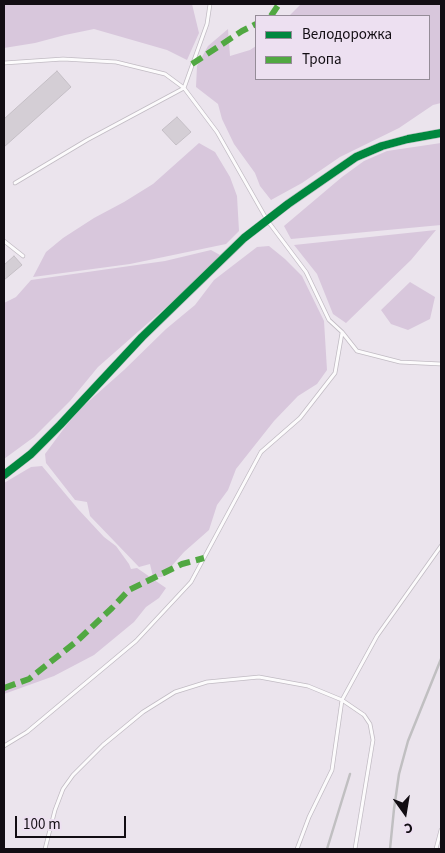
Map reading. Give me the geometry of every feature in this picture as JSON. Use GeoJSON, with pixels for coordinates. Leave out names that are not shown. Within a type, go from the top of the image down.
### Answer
{"type":"FeatureCollection","features":[{"type":"Feature","properties":{"kind":"street"},"geometry":{"type":"LineString","coordinates":[[4,475],[31,454],[142,337],[244,238],[267,220],[356,157],[399,141],[441,133]]}},
{"type":"Feature","properties":{"kind":"lane"},"geometry":{"type":"LineString","coordinates":[[15,183],[87,140],[184,88],[207,24],[210,4]]}},
{"type":"Feature","properties":{"kind":"lane"},"geometry":{"type":"LineString","coordinates":[[4,63],[62,59],[116,62],[165,74],[184,88],[216,132],[267,220],[306,272],[329,320],[342,332],[357,351],[400,362],[441,364]]}},
{"type":"Feature","properties":{"kind":"lane"},"geometry":{"type":"LineString","coordinates":[[4,242],[24,256]]}},
{"type":"Feature","properties":{"kind":"lane"},"geometry":{"type":"LineString","coordinates":[[4,746],[27,732],[136,641],[191,582],[261,452],[300,418],[335,373],[342,332]]}},
{"type":"Feature","properties":{"kind":"lane"},"geometry":{"type":"LineString","coordinates":[[297,849],[332,770],[342,700],[377,636],[441,546]]}},
{"type":"Feature","properties":{"kind":"lane"},"geometry":{"type":"LineString","coordinates":[[45,849],[55,810],[63,789],[103,745],[143,712],[176,692],[207,682],[259,677],[308,686],[342,700],[364,715],[370,724],[372,740],[355,849]]}},
{"type":"Feature","properties":{"kind":"lane"},"geometry":{"type":"LineString","coordinates":[[436,849],[441,830]]}},
{"type":"Feature","properties":{"kind":"shaded area"},"geometry":{"type":"Polygon","coordinates":[[[4,4],[192,4],[199,33],[187,60],[167,50],[94,29],[35,43],[4,48],[4,4]]]}},
{"type":"Feature","properties":{"kind":"shaded area"},"geometry":{"type":"Polygon","coordinates":[[[301,4],[441,4],[441,103],[433,105],[399,128],[340,157],[302,183],[271,200],[260,186],[255,173],[234,144],[222,119],[218,104],[196,87],[197,66],[208,46],[228,29],[230,56],[255,47],[255,80],[430,80],[430,15],[290,15],[301,4]]]}},
{"type":"Feature","properties":{"kind":"shaded area"},"geometry":{"type":"Polygon","coordinates":[[[199,143],[215,152],[230,177],[237,196],[239,231],[226,244],[130,264],[33,277],[46,252],[63,238],[153,184],[199,143]]]}},
{"type":"Feature","properties":{"kind":"shaded area"},"geometry":{"type":"Polygon","coordinates":[[[441,143],[441,225],[291,239],[284,226],[364,161],[387,151],[441,143]]]}},
{"type":"Feature","properties":{"kind":"shaded area"},"geometry":{"type":"Polygon","coordinates":[[[436,230],[411,260],[346,323],[333,314],[317,274],[294,245],[436,230]]]}},
{"type":"Feature","properties":{"kind":"shaded area"},"geometry":{"type":"Polygon","coordinates":[[[269,246],[302,276],[324,321],[327,370],[317,384],[298,396],[274,421],[236,469],[228,490],[217,505],[209,530],[184,552],[162,577],[153,577],[150,564],[139,567],[90,516],[87,502],[75,500],[46,463],[45,454],[80,409],[166,329],[195,305],[214,280],[257,247],[269,246]]]}},
{"type":"Feature","properties":{"kind":"shaded area"},"geometry":{"type":"Polygon","coordinates":[[[211,250],[220,255],[205,273],[98,367],[70,401],[34,437],[4,459],[4,303],[16,297],[31,280],[165,261],[211,250]]]}},
{"type":"Feature","properties":{"kind":"shaded area"},"geometry":{"type":"Polygon","coordinates":[[[410,282],[435,297],[430,319],[408,330],[391,324],[381,310],[410,282]]]}},
{"type":"Feature","properties":{"kind":"shaded area"},"geometry":{"type":"Polygon","coordinates":[[[42,466],[78,509],[104,537],[116,546],[131,569],[137,568],[166,588],[159,598],[146,607],[134,622],[94,655],[54,676],[4,694],[4,483],[31,467],[42,466]]]}},
{"type":"Feature","properties":{"kind":"building"},"geometry":{"type":"Polygon","coordinates":[[[57,71],[71,87],[4,147],[4,119],[57,71]]]}},
{"type":"Feature","properties":{"kind":"building"},"geometry":{"type":"Polygon","coordinates":[[[177,117],[191,132],[176,145],[162,130],[177,117]]]}},
{"type":"Feature","properties":{"kind":"building"},"geometry":{"type":"Polygon","coordinates":[[[14,256],[22,265],[4,280],[4,265],[14,256]]]}},
{"type":"Feature","properties":{"kind":"railway"},"geometry":{"type":"LineString","coordinates":[[390,849],[399,774],[408,741],[441,659]]}},
{"type":"Feature","properties":{"kind":"railway"},"geometry":{"type":"LineString","coordinates":[[327,849],[350,774]]}},
{"type":"Feature","properties":{"kind":"marked path"},"geometry":{"type":"LineString","coordinates":[[272,15],[279,4]]}},
{"type":"Feature","properties":{"kind":"marked path"},"geometry":{"type":"LineString","coordinates":[[192,64],[255,24]]}},
{"type":"Feature","properties":{"kind":"marked path"},"geometry":{"type":"LineString","coordinates":[[4,688],[29,679],[77,641],[129,590],[182,564],[204,558]]}},
{"type":"Feature","properties":{"kind":"cycle path"},"geometry":{"type":"LineString","coordinates":[[4,475],[31,454],[142,337],[244,238],[288,204],[356,157],[382,146],[441,133]]}}]}
